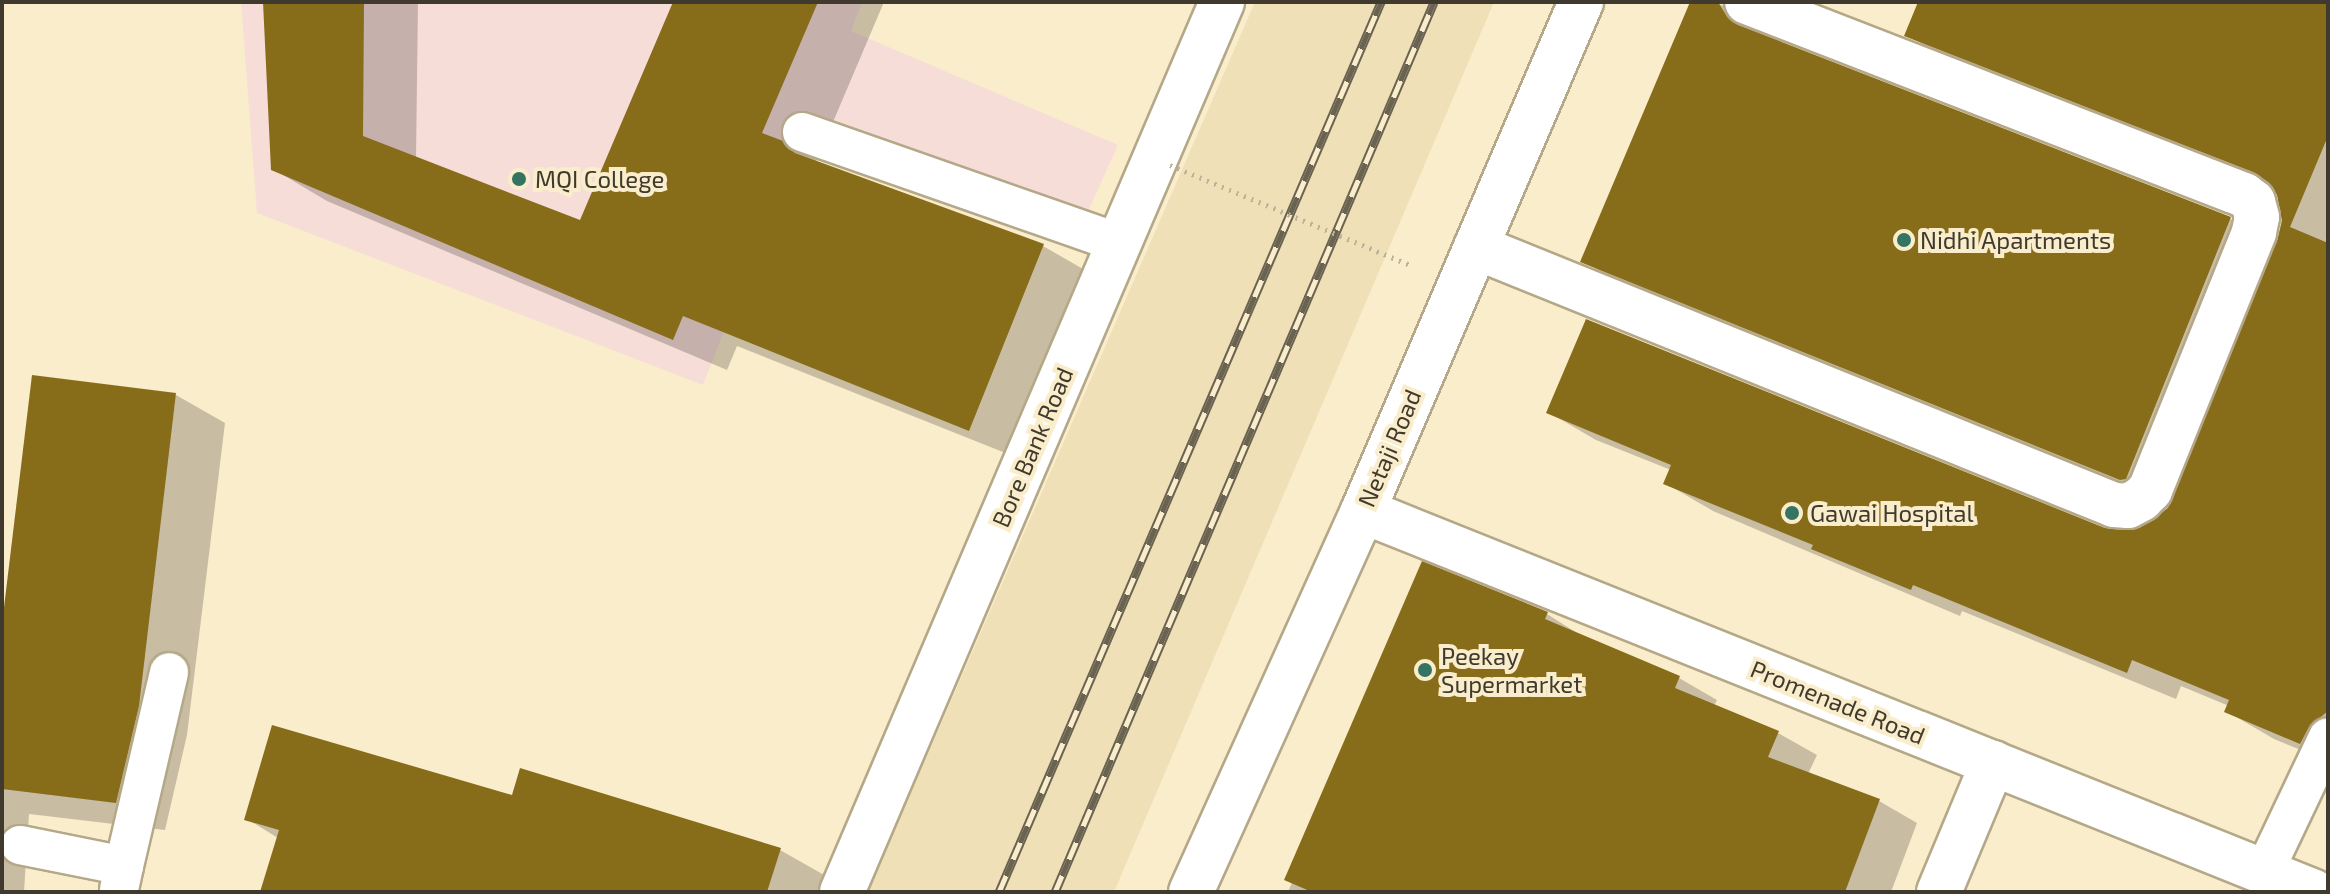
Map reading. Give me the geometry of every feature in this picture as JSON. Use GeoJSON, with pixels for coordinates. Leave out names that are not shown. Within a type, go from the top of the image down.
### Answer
{"type":"FeatureCollection","features":[{"type":"Feature","properties":{"kind":"street","name":"Bore Bank Road"},"geometry":{"type":"LineString","coordinates":[[842,892],[1222,2]]}},
{"type":"Feature","properties":{"kind":"street","name":"Netaji Road"},"geometry":{"type":"LineString","coordinates":[[1202,889],[1581,2]]}},
{"type":"Feature","properties":{"kind":"street"},"geometry":{"type":"LineString","coordinates":[[1476,247],[2114,505],[2128,506],[2141,499],[2150,490],[2254,232],[2257,217],[2253,202],[2244,195],[1747,2]]}},
{"type":"Feature","properties":{"kind":"street","name":"Promenade Road"},"geometry":{"type":"LineString","coordinates":[[1363,511],[2314,892]]}},
{"type":"Feature","properties":{"kind":"street"},"geometry":{"type":"LineString","coordinates":[[1939,892],[1993,763]]}},
{"type":"Feature","properties":{"kind":"lane"},"geometry":{"type":"LineString","coordinates":[[802,132],[1119,243]]}},
{"type":"Feature","properties":{"kind":"lane"},"geometry":{"type":"LineString","coordinates":[[20,845],[122,879],[169,672]]}},
{"type":"Feature","properties":{"kind":"lane"},"geometry":{"type":"LineString","coordinates":[[2264,872],[2328,737]]}},
{"type":"Feature","properties":{"kind":"path"},"geometry":{"type":"LineString","coordinates":[[1170,165],[1413,266]]}},
{"type":"Feature","properties":{"kind":"shaded area","name":"MQI College"},"geometry":{"type":"Polygon","coordinates":[[[241,2],[862,2],[851,31],[1118,145],[1076,238],[798,143],[703,385],[257,213],[241,2]]]}},
{"type":"Feature","properties":{"kind":"shaded area"},"geometry":{"type":"Polygon","coordinates":[[[1255,2],[1494,2],[1114,892],[868,892],[1255,2]]]}},
{"type":"Feature","properties":{"kind":"building"},"geometry":{"type":"Polygon","coordinates":[[[263,2],[364,2],[363,136],[580,220],[673,2],[818,2],[762,133],[783,141],[795,153],[1044,244],[969,431],[683,316],[673,340],[271,170],[263,2]]]}},
{"type":"Feature","properties":{"kind":"building","name":"Nidhi Apartments"},"geometry":{"type":"Polygon","coordinates":[[[1690,2],[1718,2],[1728,18],[1738,25],[2231,217],[2126,479],[2120,480],[1580,262],[1690,2]]]}},
{"type":"Feature","properties":{"kind":"building"},"geometry":{"type":"Polygon","coordinates":[[[1918,2],[2328,2],[2328,136],[2290,227],[2328,243],[2328,711],[2309,727],[2300,744],[2224,712],[2229,700],[2132,660],[2127,673],[1913,585],[1911,590],[1811,549],[1813,545],[1663,484],[1671,465],[1546,413],[1586,319],[2105,528],[2139,528],[2168,508],[2277,241],[2282,221],[2277,195],[2268,182],[2253,172],[1904,36],[1918,2]]]}},
{"type":"Feature","properties":{"kind":"building"},"geometry":{"type":"Polygon","coordinates":[[[32,375],[176,393],[139,706],[116,803],[2,789],[2,624],[32,375]]]}},
{"type":"Feature","properties":{"kind":"building"},"geometry":{"type":"Polygon","coordinates":[[[1422,561],[1548,612],[1545,619],[1680,676],[1675,688],[1779,731],[1768,757],[1880,799],[1845,892],[1312,892],[1284,880],[1422,561]]]}},
{"type":"Feature","properties":{"kind":"building"},"geometry":{"type":"Polygon","coordinates":[[[272,725],[512,795],[520,768],[781,848],[767,892],[260,892],[279,830],[244,820],[272,725]]]}},
{"type":"Feature","properties":{"kind":"railway"},"geometry":{"type":"LineString","coordinates":[[999,892],[1381,2]]}},
{"type":"Feature","properties":{"kind":"railway"},"geometry":{"type":"LineString","coordinates":[[1055,892],[1434,2]]}},
{"type":"Feature","properties":{"kind":"place","name":"MQI College"},"geometry":{"type":"Point","coordinates":[519,179]}},
{"type":"Feature","properties":{"kind":"place","name":"Nidhi Apartments"},"geometry":{"type":"Point","coordinates":[1904,240]}},
{"type":"Feature","properties":{"kind":"place","name":"Gawai Hospital"},"geometry":{"type":"Point","coordinates":[1792,513]}},
{"type":"Feature","properties":{"kind":"place","name":"Peekay Supermarket"},"geometry":{"type":"Point","coordinates":[1425,670]}}]}
